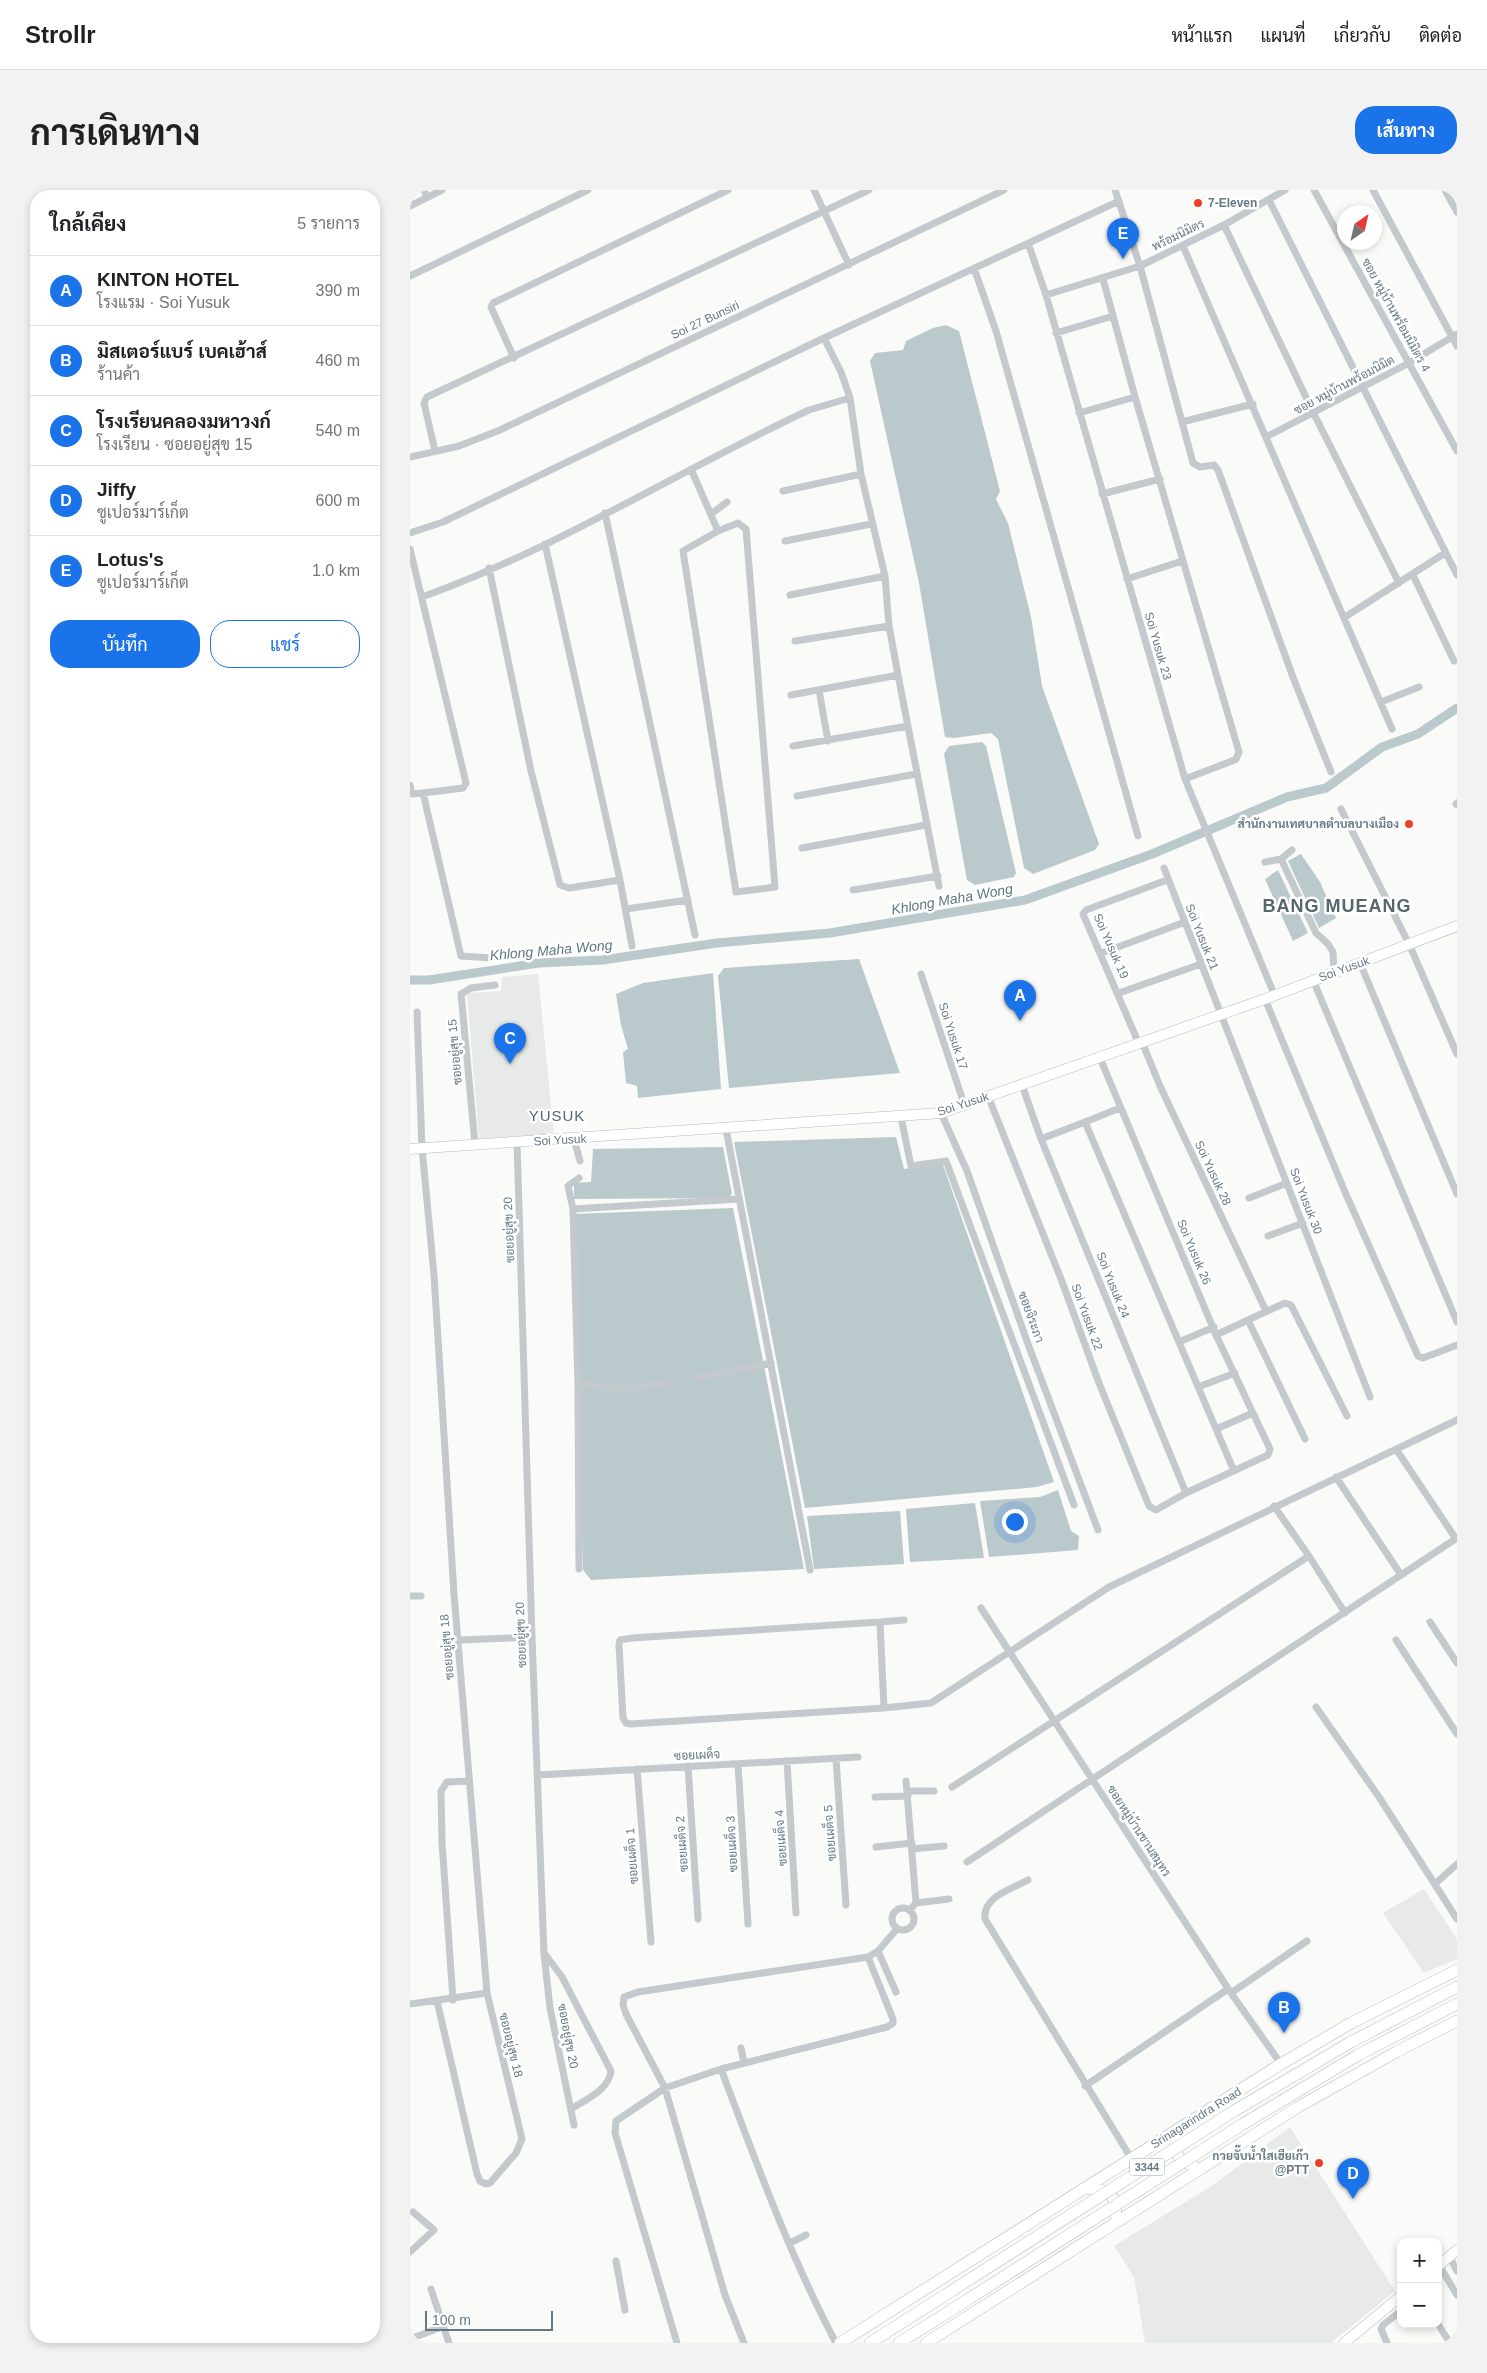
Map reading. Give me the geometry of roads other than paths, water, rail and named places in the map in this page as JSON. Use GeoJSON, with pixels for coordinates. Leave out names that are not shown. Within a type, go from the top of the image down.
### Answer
{"type":"FeatureCollection","features":[{"type":"Feature","properties":{"kind":"main road","name":"Srinagarindra Road"},"geometry":{"type":"LineString","coordinates":[[840,2343],[1280,2064],[1351,2023],[1457,1970]]}},
{"type":"Feature","properties":{"kind":"main road","name":"Srinagarindra Road"},"geometry":{"type":"LineString","coordinates":[[870,2343],[1234,2111],[1351,2042],[1457,1986]]}},
{"type":"Feature","properties":{"kind":"main road","name":"3344"},"geometry":{"type":"LineString","coordinates":[[899,2343],[1250,2120],[1358,2055],[1457,2004]]}},
{"type":"Feature","properties":{"kind":"main road","name":"3344"},"geometry":{"type":"LineString","coordinates":[[926,2343],[1208,2163],[1330,2088],[1457,2021]]}},
{"type":"Feature","properties":{"kind":"main road"},"geometry":{"type":"LineString","coordinates":[[1183,2126],[1175,2142],[1178,2157],[1192,2164],[1208,2163]]}},
{"type":"Feature","properties":{"kind":"main road"},"geometry":{"type":"LineString","coordinates":[[1083,2189],[1104,2191],[1115,2200],[1116,2211],[1108,2227]]}},
{"type":"Feature","properties":{"kind":"street"},"geometry":{"type":"LineString","coordinates":[[424,190],[427,198]]}},
{"type":"Feature","properties":{"kind":"street"},"geometry":{"type":"LineString","coordinates":[[410,206],[442,190]]}},
{"type":"Feature","properties":{"kind":"street"},"geometry":{"type":"LineString","coordinates":[[410,276],[588,190]]}},
{"type":"Feature","properties":{"kind":"street"},"geometry":{"type":"LineString","coordinates":[[514,358],[491,307],[492,303],[728,190]]}},
{"type":"Feature","properties":{"kind":"street"},"geometry":{"type":"LineString","coordinates":[[814,190],[849,264]]}},
{"type":"Feature","properties":{"kind":"street"},"geometry":{"type":"LineString","coordinates":[[428,453],[424,403],[426,398],[869,190]]}},
{"type":"Feature","properties":{"kind":"street","name":"Soi 27 Bunsiri"},"geometry":{"type":"LineString","coordinates":[[410,457],[459,446],[500,430],[1004,190]]}},
{"type":"Feature","properties":{"kind":"street"},"geometry":{"type":"LineString","coordinates":[[1115,190],[1140,266],[1193,463],[1200,467],[1214,465],[1218,470],[1294,680],[1331,772]]}},
{"type":"Feature","properties":{"kind":"street","name":"พร้อมนิมิตร"},"geometry":{"type":"LineString","coordinates":[[1046,296],[1140,266],[1224,225],[1285,190]]}},
{"type":"Feature","properties":{"kind":"street","name":"ซอย หมู่บ้านพร้อมนิมิตร 4"},"geometry":{"type":"LineString","coordinates":[[1314,190],[1457,451]]}},
{"type":"Feature","properties":{"kind":"street"},"geometry":{"type":"LineString","coordinates":[[1373,190],[1454,335],[1457,346]]}},
{"type":"Feature","properties":{"kind":"street"},"geometry":{"type":"LineString","coordinates":[[1446,190],[1457,212]]}},
{"type":"Feature","properties":{"kind":"street"},"geometry":{"type":"LineString","coordinates":[[1269,200],[1361,387],[1457,575]]}},
{"type":"Feature","properties":{"kind":"street"},"geometry":{"type":"LineString","coordinates":[[410,533],[440,523],[824,338],[1119,201]]}},
{"type":"Feature","properties":{"kind":"street"},"geometry":{"type":"LineString","coordinates":[[1224,225],[1314,414],[1399,583]]}},
{"type":"Feature","properties":{"kind":"street","name":"Soi Yusuk 23"},"geometry":{"type":"LineString","coordinates":[[1028,243],[1046,296],[1185,779],[1200,820],[1345,1192],[1418,1356],[1423,1358],[1457,1345]]}},
{"type":"Feature","properties":{"kind":"street"},"geometry":{"type":"LineString","coordinates":[[1183,246],[1392,729]]}},
{"type":"Feature","properties":{"kind":"street"},"geometry":{"type":"LineString","coordinates":[[974,268],[998,340],[1138,836]]}},
{"type":"Feature","properties":{"kind":"street"},"geometry":{"type":"LineString","coordinates":[[1103,279],[1182,561],[1239,752],[1236,759],[1185,779]]}},
{"type":"Feature","properties":{"kind":"street"},"geometry":{"type":"LineString","coordinates":[[1056,333],[1113,316]]}},
{"type":"Feature","properties":{"kind":"street","name":"ซอย หมู่บ้านพร้อมนิมิต"},"geometry":{"type":"LineString","coordinates":[[1266,437],[1314,414],[1361,387],[1409,363],[1454,335]]}},
{"type":"Feature","properties":{"kind":"street"},"geometry":{"type":"LineString","coordinates":[[824,338],[843,377],[850,398],[861,474],[871,524],[885,576],[889,626],[939,886]]}},
{"type":"Feature","properties":{"kind":"street"},"geometry":{"type":"LineString","coordinates":[[1079,413],[1135,397]]}},
{"type":"Feature","properties":{"kind":"street"},"geometry":{"type":"LineString","coordinates":[[422,597],[453,586],[545,544],[809,410],[850,398]]}},
{"type":"Feature","properties":{"kind":"street"},"geometry":{"type":"LineString","coordinates":[[1182,422],[1252,404]]}},
{"type":"Feature","properties":{"kind":"street"},"geometry":{"type":"LineString","coordinates":[[692,469],[718,531]]}},
{"type":"Feature","properties":{"kind":"street"},"geometry":{"type":"LineString","coordinates":[[783,491],[861,474]]}},
{"type":"Feature","properties":{"kind":"street"},"geometry":{"type":"LineString","coordinates":[[1102,494],[1160,480]]}},
{"type":"Feature","properties":{"kind":"street"},"geometry":{"type":"LineString","coordinates":[[711,514],[727,502]]}},
{"type":"Feature","properties":{"kind":"street"},"geometry":{"type":"LineString","coordinates":[[605,513],[695,935]]}},
{"type":"Feature","properties":{"kind":"street"},"geometry":{"type":"LineString","coordinates":[[738,523],[746,528],[775,887],[736,892],[683,551],[718,531],[738,523]]}},
{"type":"Feature","properties":{"kind":"street"},"geometry":{"type":"LineString","coordinates":[[785,542],[871,524]]}},
{"type":"Feature","properties":{"kind":"street"},"geometry":{"type":"LineString","coordinates":[[545,544],[620,880],[632,946]]}},
{"type":"Feature","properties":{"kind":"street"},"geometry":{"type":"LineString","coordinates":[[410,549],[466,783],[463,788],[411,794],[410,785]]}},
{"type":"Feature","properties":{"kind":"street"},"geometry":{"type":"LineString","coordinates":[[1345,618],[1445,553]]}},
{"type":"Feature","properties":{"kind":"street"},"geometry":{"type":"LineString","coordinates":[[1127,578],[1182,561]]}},
{"type":"Feature","properties":{"kind":"street"},"geometry":{"type":"LineString","coordinates":[[489,568],[528,762],[560,885],[569,888],[620,880]]}},
{"type":"Feature","properties":{"kind":"street"},"geometry":{"type":"LineString","coordinates":[[1413,575],[1454,661]]}},
{"type":"Feature","properties":{"kind":"street"},"geometry":{"type":"LineString","coordinates":[[790,595],[885,576]]}},
{"type":"Feature","properties":{"kind":"street"},"geometry":{"type":"LineString","coordinates":[[794,641],[889,626]]}},
{"type":"Feature","properties":{"kind":"street"},"geometry":{"type":"LineString","coordinates":[[791,695],[898,675]]}},
{"type":"Feature","properties":{"kind":"street"},"geometry":{"type":"LineString","coordinates":[[1381,702],[1419,687]]}},
{"type":"Feature","properties":{"kind":"street"},"geometry":{"type":"LineString","coordinates":[[819,690],[828,741]]}},
{"type":"Feature","properties":{"kind":"street"},"geometry":{"type":"LineString","coordinates":[[792,746],[908,726]]}},
{"type":"Feature","properties":{"kind":"street"},"geometry":{"type":"LineString","coordinates":[[797,796],[916,774]]}},
{"type":"Feature","properties":{"kind":"street"},"geometry":{"type":"LineString","coordinates":[[423,793],[461,956],[492,958]]}},
{"type":"Feature","properties":{"kind":"street"},"geometry":{"type":"LineString","coordinates":[[1341,809],[1409,944],[1457,1054]]}},
{"type":"Feature","properties":{"kind":"street"},"geometry":{"type":"LineString","coordinates":[[802,848],[926,826]]}},
{"type":"Feature","properties":{"kind":"street"},"geometry":{"type":"LineString","coordinates":[[1265,862],[1281,859],[1292,850]]}},
{"type":"Feature","properties":{"kind":"street"},"geometry":{"type":"LineString","coordinates":[[1281,859],[1316,932],[1333,952],[1334,971]]}},
{"type":"Feature","properties":{"kind":"street","name":"Soi Yusuk 21"},"geometry":{"type":"LineString","coordinates":[[1164,868],[1200,964],[1222,1013]]}},
{"type":"Feature","properties":{"kind":"street"},"geometry":{"type":"LineString","coordinates":[[853,890],[938,876]]}},
{"type":"Feature","properties":{"kind":"street","name":"Soi Yusuk 19"},"geometry":{"type":"LineString","coordinates":[[1141,1043],[1084,915],[1084,911],[1167,880]]}},
{"type":"Feature","properties":{"kind":"street"},"geometry":{"type":"LineString","coordinates":[[626,909],[688,900]]}},
{"type":"Feature","properties":{"kind":"street"},"geometry":{"type":"LineString","coordinates":[[1102,953],[1185,922]]}},
{"type":"Feature","properties":{"kind":"street","name":"Soi Yusuk"},"geometry":{"type":"LineString","coordinates":[[410,1149],[941,1113],[1270,997],[1334,971],[1457,926]]}},
{"type":"Feature","properties":{"kind":"street"},"geometry":{"type":"LineString","coordinates":[[1360,963],[1457,1194]]}},
{"type":"Feature","properties":{"kind":"street"},"geometry":{"type":"LineString","coordinates":[[1119,993],[1200,964]]}},
{"type":"Feature","properties":{"kind":"street","name":"Soi Yusuk 17"},"geometry":{"type":"LineString","coordinates":[[920,974],[964,1104]]}},
{"type":"Feature","properties":{"kind":"street"},"geometry":{"type":"LineString","coordinates":[[1313,980],[1457,1322]]}},
{"type":"Feature","properties":{"kind":"street","name":"ซอยอยู่สุข 15"},"geometry":{"type":"LineString","coordinates":[[475,1144],[462,994],[471,988],[494,985]]}},
{"type":"Feature","properties":{"kind":"street","name":"ซอยอยู่สุข 18"},"geometry":{"type":"LineString","coordinates":[[416,1012],[422,1148],[434,1283],[454,1594],[487,1993],[522,2139],[516,2153],[490,2183],[486,2184],[480,2181],[477,2174],[437,2001]]}},
{"type":"Feature","properties":{"kind":"street","name":"Soi Yusuk 30"},"geometry":{"type":"LineString","coordinates":[[1222,1013],[1234,1050],[1370,1397]]}},
{"type":"Feature","properties":{"kind":"street","name":"Soi Yusuk 28"},"geometry":{"type":"LineString","coordinates":[[1141,1043],[1266,1311]]}},
{"type":"Feature","properties":{"kind":"street","name":"Soi Yusuk 26"},"geometry":{"type":"LineString","coordinates":[[1100,1058],[1215,1331],[1270,1453],[1234,1471]]}},
{"type":"Feature","properties":{"kind":"street","name":"Soi Yusuk 24"},"geometry":{"type":"LineString","coordinates":[[1022,1085],[1042,1139],[1186,1493]]}},
{"type":"Feature","properties":{"kind":"street","name":"Soi Yusuk 22"},"geometry":{"type":"LineString","coordinates":[[988,1096],[1149,1506],[1156,1510],[1186,1493]]}},
{"type":"Feature","properties":{"kind":"street"},"geometry":{"type":"LineString","coordinates":[[1042,1139],[1120,1108]]}},
{"type":"Feature","properties":{"kind":"street","name":"ซอยจิระภา"},"geometry":{"type":"LineString","coordinates":[[941,1113],[966,1171],[1028,1344],[1098,1530]]}},
{"type":"Feature","properties":{"kind":"street"},"geometry":{"type":"LineString","coordinates":[[901,1117],[911,1166],[946,1161],[1074,1505]]}},
{"type":"Feature","properties":{"kind":"street"},"geometry":{"type":"LineString","coordinates":[[1085,1122],[1234,1471],[1186,1493]]}},
{"type":"Feature","properties":{"kind":"street"},"geometry":{"type":"LineString","coordinates":[[726,1129],[810,1570]]}},
{"type":"Feature","properties":{"kind":"street"},"geometry":{"type":"LineString","coordinates":[[574,1139],[580,1161]]}},
{"type":"Feature","properties":{"kind":"street","name":"ซอยอยู่สุข 20"},"geometry":{"type":"LineString","coordinates":[[517,1142],[544,1954],[550,2008],[574,2125]]}},
{"type":"Feature","properties":{"kind":"street"},"geometry":{"type":"LineString","coordinates":[[579,1178],[568,1186],[573,1208],[578,1384],[579,1569]]}},
{"type":"Feature","properties":{"kind":"street"},"geometry":{"type":"LineString","coordinates":[[1249,1198],[1287,1183]]}},
{"type":"Feature","properties":{"kind":"street"},"geometry":{"type":"LineString","coordinates":[[573,1208],[739,1199]]}},
{"type":"Feature","properties":{"kind":"street"},"geometry":{"type":"LineString","coordinates":[[1268,1236],[1303,1223]]}},
{"type":"Feature","properties":{"kind":"street"},"geometry":{"type":"LineString","coordinates":[[1179,1342],[1248,1320],[1286,1303],[1291,1305],[1347,1416]]}},
{"type":"Feature","properties":{"kind":"street"},"geometry":{"type":"LineString","coordinates":[[1248,1320],[1305,1439]]}},
{"type":"Feature","properties":{"kind":"street"},"geometry":{"type":"LineString","coordinates":[[697,1378],[771,1363]]}},
{"type":"Feature","properties":{"kind":"street"},"geometry":{"type":"LineString","coordinates":[[1198,1387],[1235,1373]]}},
{"type":"Feature","properties":{"kind":"street"},"geometry":{"type":"LineString","coordinates":[[578,1384],[619,1389],[666,1384]]}},
{"type":"Feature","properties":{"kind":"street"},"geometry":{"type":"LineString","coordinates":[[1216,1429],[1253,1413]]}},
{"type":"Feature","properties":{"kind":"street"},"geometry":{"type":"LineString","coordinates":[[904,1620],[620,1640],[618,1656],[623,1718],[626,1723],[631,1724],[884,1708],[931,1703],[1109,1586],[1274,1506],[1457,1421]]}},
{"type":"Feature","properties":{"kind":"street"},"geometry":{"type":"LineString","coordinates":[[967,1862],[1401,1574],[1457,1539],[1396,1449]]}},
{"type":"Feature","properties":{"kind":"street"},"geometry":{"type":"LineString","coordinates":[[1336,1477],[1401,1574]]}},
{"type":"Feature","properties":{"kind":"street"},"geometry":{"type":"LineString","coordinates":[[1274,1506],[1309,1556],[1344,1613]]}},
{"type":"Feature","properties":{"kind":"street"},"geometry":{"type":"LineString","coordinates":[[952,1787],[1309,1556]]}},
{"type":"Feature","properties":{"kind":"street"},"geometry":{"type":"LineString","coordinates":[[410,1596],[421,1596]]}},
{"type":"Feature","properties":{"kind":"street","name":"ซอยหมู่บ้านชานสมุทร"},"geometry":{"type":"LineString","coordinates":[[981,1608],[1230,1991],[1280,2064]]}},
{"type":"Feature","properties":{"kind":"street"},"geometry":{"type":"LineString","coordinates":[[880,1622],[884,1708]]}},
{"type":"Feature","properties":{"kind":"street"},"geometry":{"type":"LineString","coordinates":[[1430,1622],[1457,1663]]}},
{"type":"Feature","properties":{"kind":"street"},"geometry":{"type":"LineString","coordinates":[[459,1640],[532,1637]]}},
{"type":"Feature","properties":{"kind":"street"},"geometry":{"type":"LineString","coordinates":[[1396,1640],[1457,1734]]}},
{"type":"Feature","properties":{"kind":"street"},"geometry":{"type":"LineString","coordinates":[[1316,1707],[1380,1797],[1436,1883],[1457,1920]]}},
{"type":"Feature","properties":{"kind":"street","name":"ซอยเผด็จ"},"geometry":{"type":"LineString","coordinates":[[538,1775],[858,1757]]}},
{"type":"Feature","properties":{"kind":"street","name":"ซอยเผด็จ 5"},"geometry":{"type":"LineString","coordinates":[[836,1759],[846,1905]]}},
{"type":"Feature","properties":{"kind":"street","name":"ซอยเผด็จ 4"},"geometry":{"type":"LineString","coordinates":[[787,1761],[796,1913]]}},
{"type":"Feature","properties":{"kind":"street","name":"ซอยเผด็จ 3"},"geometry":{"type":"LineString","coordinates":[[738,1764],[748,1924]]}},
{"type":"Feature","properties":{"kind":"street","name":"ซอยเผด็จ 2"},"geometry":{"type":"LineString","coordinates":[[688,1766],[698,1919]]}},
{"type":"Feature","properties":{"kind":"street","name":"ซอยเผด็จ 1"},"geometry":{"type":"LineString","coordinates":[[637,1769],[651,1942]]}},
{"type":"Feature","properties":{"kind":"street"},"geometry":{"type":"LineString","coordinates":[[453,2000],[442,1842],[441,1791],[447,1782],[469,1781]]}},
{"type":"Feature","properties":{"kind":"street"},"geometry":{"type":"LineString","coordinates":[[906,1781],[916,1903]]}},
{"type":"Feature","properties":{"kind":"street"},"geometry":{"type":"LineString","coordinates":[[874,1797],[934,1791]]}},
{"type":"Feature","properties":{"kind":"street"},"geometry":{"type":"LineString","coordinates":[[876,1847],[944,1846]]}},
{"type":"Feature","properties":{"kind":"street"},"geometry":{"type":"LineString","coordinates":[[1436,1883],[1457,1864]]}},
{"type":"Feature","properties":{"kind":"street"},"geometry":{"type":"LineString","coordinates":[[1028,1880],[988,1902],[984,1910],[985,1919],[1085,2086],[1131,2158]]}},
{"type":"Feature","properties":{"kind":"street"},"geometry":{"type":"LineString","coordinates":[[910,1910],[916,1903],[949,1899]]}},
{"type":"Feature","properties":{"kind":"street"},"geometry":{"type":"LineString","coordinates":[[905,1908],[910,1910],[914,1918],[911,1927],[907,1930],[897,1929],[892,1920],[895,1911],[905,1908]]}},
{"type":"Feature","properties":{"kind":"street"},"geometry":{"type":"LineString","coordinates":[[744,2343],[725,2295],[665,2088],[626,2014],[623,2005],[624,1997],[638,1992],[868,1957],[878,1951],[897,1929]]}},
{"type":"Feature","properties":{"kind":"street"},"geometry":{"type":"LineString","coordinates":[[1085,2086],[1308,1941]]}},
{"type":"Feature","properties":{"kind":"street"},"geometry":{"type":"LineString","coordinates":[[878,1951],[896,1992]]}},
{"type":"Feature","properties":{"kind":"street"},"geometry":{"type":"LineString","coordinates":[[544,1954],[562,1978],[611,2071],[610,2078],[605,2087],[571,2110]]}},
{"type":"Feature","properties":{"kind":"street"},"geometry":{"type":"LineString","coordinates":[[677,2343],[614,2127],[621,2116],[665,2088],[721,2069],[852,2036],[893,2023],[891,2011],[868,1957]]}},
{"type":"Feature","properties":{"kind":"street"},"geometry":{"type":"LineString","coordinates":[[410,2004],[453,2000],[487,1993]]}},
{"type":"Feature","properties":{"kind":"street"},"geometry":{"type":"LineString","coordinates":[[742,2048],[744,2063]]}},
{"type":"Feature","properties":{"kind":"street"},"geometry":{"type":"LineString","coordinates":[[721,2069],[790,2243],[816,2304],[836,2343]]}},
{"type":"Feature","properties":{"kind":"street"},"geometry":{"type":"LineString","coordinates":[[410,2252],[434,2230],[413,2212]]}},
{"type":"Feature","properties":{"kind":"street"},"geometry":{"type":"LineString","coordinates":[[790,2243],[806,2235]]}},
{"type":"Feature","properties":{"kind":"street"},"geometry":{"type":"LineString","coordinates":[[1442,2262],[1453,2253],[1457,2271]]}},
{"type":"Feature","properties":{"kind":"street"},"geometry":{"type":"LineString","coordinates":[[616,2261],[625,2310]]}},
{"type":"Feature","properties":{"kind":"street"},"geometry":{"type":"LineString","coordinates":[[1442,2270],[1457,2296]]}},
{"type":"Feature","properties":{"kind":"street"},"geometry":{"type":"LineString","coordinates":[[431,2289],[449,2343]]}},
{"type":"Feature","properties":{"kind":"street"},"geometry":{"type":"LineString","coordinates":[[1344,2343],[1397,2299]]}},
{"type":"Feature","properties":{"kind":"street"},"geometry":{"type":"LineString","coordinates":[[1387,2343],[1381,2329],[1383,2325],[1397,2314]]}},
{"type":"Feature","properties":{"kind":"street"},"geometry":{"type":"LineString","coordinates":[[410,2339],[444,2326]]}},
{"type":"Feature","properties":{"kind":"street"},"geometry":{"type":"LineString","coordinates":[[1441,2328],[1450,2343]]}},
{"type":"Feature","properties":{"kind":"waterway","name":"Khlong Maha Wong"},"geometry":{"type":"LineString","coordinates":[[410,980],[429,980],[539,963],[603,960],[717,943],[830,933],[1025,900],[1152,854],[1287,797],[1326,788],[1382,747],[1418,734],[1457,708]]}},
{"type":"Feature","properties":{"kind":"place","name":"7-Eleven"},"geometry":{"type":"Point","coordinates":[1198,203]}},
{"type":"Feature","properties":{"kind":"place","name":"Lotus's"},"geometry":{"type":"Point","coordinates":[1123,259]}},
{"type":"Feature","properties":{"kind":"place","name":"สำนักงานเทศบาลตำบลบางเมือง"},"geometry":{"type":"Point","coordinates":[1409,824]}},
{"type":"Feature","properties":{"kind":"place","name":"KINTON HOTEL"},"geometry":{"type":"Point","coordinates":[1020,1021]}},
{"type":"Feature","properties":{"kind":"place","name":"โรงเรียนคลองมหาวงก์"},"geometry":{"type":"Point","coordinates":[510,1064]}},
{"type":"Feature","properties":{"kind":"place","name":"มิสเตอร์แบร์ เบคเฮ้าส์"},"geometry":{"type":"Point","coordinates":[1284,2033]}},
{"type":"Feature","properties":{"kind":"place","name":"กวยจั๊บน้ำใสเฮียเก๊า @PTT"},"geometry":{"type":"Point","coordinates":[1319,2163]}},
{"type":"Feature","properties":{"kind":"place","name":"Jiffy"},"geometry":{"type":"Point","coordinates":[1353,2199]}},
{"type":"Feature","properties":{"kind":"district","name":"BANG MUEANG"},"geometry":{"type":"Point","coordinates":[1337,906]}},
{"type":"Feature","properties":{"kind":"district","name":"YUSUK"},"geometry":{"type":"Point","coordinates":[557,1115]}}]}
